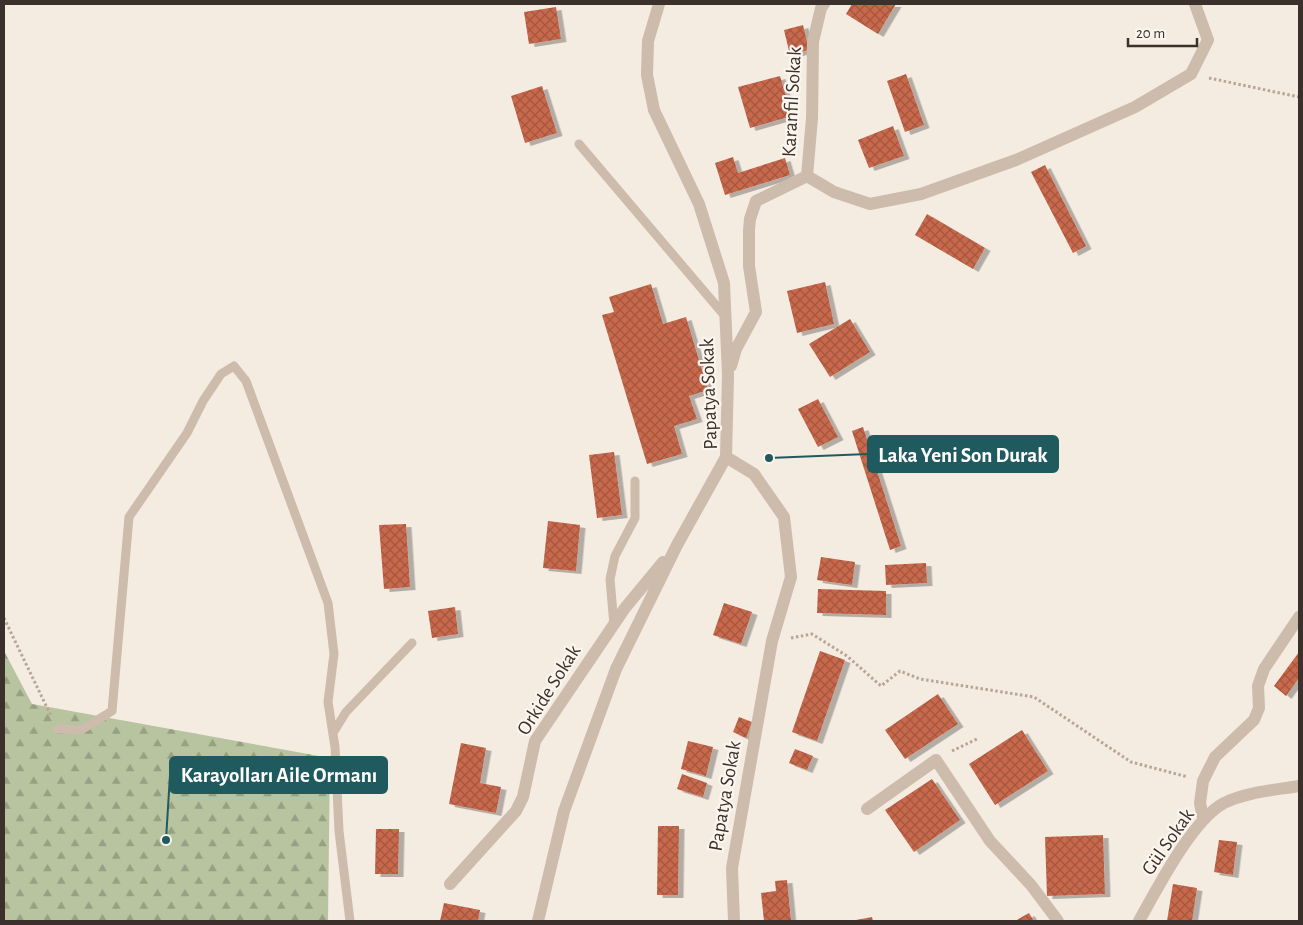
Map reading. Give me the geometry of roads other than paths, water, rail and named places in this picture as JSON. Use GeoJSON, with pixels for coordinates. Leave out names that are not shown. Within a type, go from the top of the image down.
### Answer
{"type":"FeatureCollection","features":[{"type":"Feature","properties":{"kind":"street","name":"Papatya Sokak"},"geometry":{"type":"LineString","coordinates":[[659,4],[648,41],[647,75],[654,110],[699,204],[724,283],[728,375],[726,457],[754,474],[784,517],[791,577],[772,641],[732,868],[734,921]]}},
{"type":"Feature","properties":{"kind":"street","name":"Karanfil Sokak"},"geometry":{"type":"LineString","coordinates":[[728,375],[736,349],[756,312],[749,266],[749,239],[750,219],[756,201],[807,176],[812,118],[813,42],[821,8],[824,4]]}},
{"type":"Feature","properties":{"kind":"street"},"geometry":{"type":"LineString","coordinates":[[807,176],[834,192],[870,204],[921,194],[1024,156],[1135,107],[1192,74],[1208,40],[1195,4]]}},
{"type":"Feature","properties":{"kind":"street","name":"Orkide Sokak"},"geometry":{"type":"LineString","coordinates":[[538,921],[564,811],[616,669],[677,545],[726,457]]}},
{"type":"Feature","properties":{"kind":"street","name":"Orkide Sokak"},"geometry":{"type":"LineString","coordinates":[[450,884],[516,811],[523,797],[535,741],[625,608],[677,545]]}},
{"type":"Feature","properties":{"kind":"street"},"geometry":{"type":"LineString","coordinates":[[1203,818],[1200,803],[1203,781],[1215,757],[1254,720],[1259,708],[1258,686],[1264,669],[1299,617]]}},
{"type":"Feature","properties":{"kind":"street"},"geometry":{"type":"LineString","coordinates":[[867,809],[936,760],[990,841],[1031,885],[1058,921]]}},
{"type":"Feature","properties":{"kind":"street","name":"Gül Sokak"},"geometry":{"type":"LineString","coordinates":[[1139,921],[1203,818],[1224,804],[1245,796],[1299,786]]}},
{"type":"Feature","properties":{"kind":"lane"},"geometry":{"type":"LineString","coordinates":[[579,144],[725,316]]}},
{"type":"Feature","properties":{"kind":"lane"},"geometry":{"type":"LineString","coordinates":[[58,729],[81,730],[112,711],[129,517],[187,433],[203,401],[221,374],[234,366],[246,382],[328,604],[334,654],[328,702],[333,733],[339,831],[350,921]]}},
{"type":"Feature","properties":{"kind":"lane"},"geometry":{"type":"LineString","coordinates":[[614,625],[610,579],[615,556],[634,518],[635,481]]}},
{"type":"Feature","properties":{"kind":"lane"},"geometry":{"type":"LineString","coordinates":[[333,733],[346,712],[412,643]]}},
{"type":"Feature","properties":{"kind":"place","name":"Laka Yeni Son Durak"},"geometry":{"type":"Point","coordinates":[769,458]}},
{"type":"Feature","properties":{"kind":"place","name":"Karayolları Aile Ormanı"},"geometry":{"type":"Point","coordinates":[166,840]}}]}
